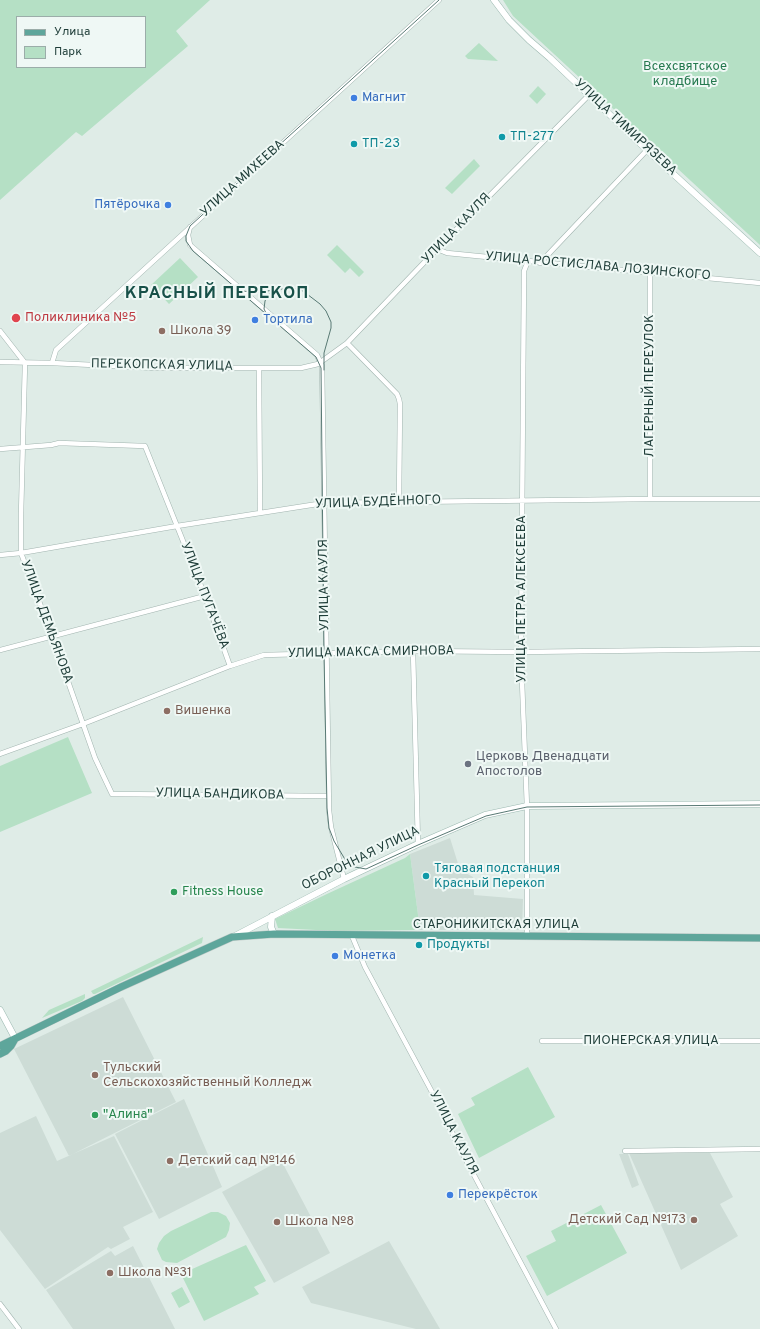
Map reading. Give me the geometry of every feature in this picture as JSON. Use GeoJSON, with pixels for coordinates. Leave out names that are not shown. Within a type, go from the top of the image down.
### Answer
{"type":"FeatureCollection","features":[{"type":"Feature","properties":{"kind":"main road","name":"УЛИЦА ТИМИРЯЗЕВА"},"geometry":{"type":"LineString","coordinates":[[494,0],[509,20],[528,40],[760,253]]}},
{"type":"Feature","properties":{"kind":"main road","name":"ОБОРОННАЯ УЛИЦА"},"geometry":{"type":"LineString","coordinates":[[0,1046],[11,1042],[121,987],[232,937],[344,879],[418,844],[485,815],[527,806],[760,804]]}},
{"type":"Feature","properties":{"kind":"main road"},"geometry":{"type":"LineString","coordinates":[[272,916],[271,927],[274,934]]}},
{"type":"Feature","properties":{"kind":"main road","name":"СТАРОНИКИТСКАЯ УЛИЦА"},"geometry":{"type":"LineString","coordinates":[[232,937],[274,934],[352,936],[760,938]]}},
{"type":"Feature","properties":{"kind":"main road"},"geometry":{"type":"LineString","coordinates":[[0,1010],[11,1042],[6,1052],[0,1054]]}},
{"type":"Feature","properties":{"kind":"street","name":"УЛИЦА МИХЕЕВА"},"geometry":{"type":"LineString","coordinates":[[52,362],[56,350],[439,0]]}},
{"type":"Feature","properties":{"kind":"street","name":"УЛИЦА КАУЛЯ"},"geometry":{"type":"LineString","coordinates":[[344,879],[331,827],[328,796],[322,361],[347,343],[437,249],[589,95]]}},
{"type":"Feature","properties":{"kind":"street"},"geometry":{"type":"LineString","coordinates":[[540,263],[647,150]]}},
{"type":"Feature","properties":{"kind":"street"},"geometry":{"type":"LineString","coordinates":[[190,227],[188,235],[190,245],[322,361]]}},
{"type":"Feature","properties":{"kind":"street","name":"УЛИЦА РОСТИСЛАВА ЛОЗИНСКОГО"},"geometry":{"type":"LineString","coordinates":[[437,249],[447,253],[540,263],[760,283]]}},
{"type":"Feature","properties":{"kind":"street","name":"УЛИЦА ПЕТРА АЛЕКСЕЕВА"},"geometry":{"type":"LineString","coordinates":[[527,937],[527,806],[521,652],[524,271],[528,261]]}},
{"type":"Feature","properties":{"kind":"street","name":"ЛАГЕРНЫЙ ПЕРЕУЛОК"},"geometry":{"type":"LineString","coordinates":[[650,273],[650,498]]}},
{"type":"Feature","properties":{"kind":"street"},"geometry":{"type":"LineString","coordinates":[[0,331],[25,363]]}},
{"type":"Feature","properties":{"kind":"street"},"geometry":{"type":"LineString","coordinates":[[347,343],[397,394],[399,399],[398,501]]}},
{"type":"Feature","properties":{"kind":"street","name":"ПЕРЕКОПСКАЯ УЛИЦА"},"geometry":{"type":"LineString","coordinates":[[0,362],[52,362],[155,368],[301,368],[318,364],[322,361]]}},
{"type":"Feature","properties":{"kind":"street","name":"УЛИЦА ДЕМЬЯНОВА"},"geometry":{"type":"LineString","coordinates":[[25,363],[22,447],[21,553],[95,758],[112,794]]}},
{"type":"Feature","properties":{"kind":"street"},"geometry":{"type":"LineString","coordinates":[[259,368],[260,513]]}},
{"type":"Feature","properties":{"kind":"street","name":"УЛИЦА ПУГАЧЁВА"},"geometry":{"type":"LineString","coordinates":[[22,447],[59,443],[145,446],[205,596],[230,666]]}},
{"type":"Feature","properties":{"kind":"street"},"geometry":{"type":"LineString","coordinates":[[0,449],[22,447]]}},
{"type":"Feature","properties":{"kind":"street","name":"УЛИЦА БУДЁННОГО"},"geometry":{"type":"LineString","coordinates":[[0,555],[21,553],[177,526],[324,503],[650,498],[760,499]]}},
{"type":"Feature","properties":{"kind":"street"},"geometry":{"type":"LineString","coordinates":[[0,650],[205,596]]}},
{"type":"Feature","properties":{"kind":"street","name":"УЛИЦА МАКСА СМИРНОВА"},"geometry":{"type":"LineString","coordinates":[[0,754],[83,724],[230,666],[264,655],[760,649]]}},
{"type":"Feature","properties":{"kind":"street"},"geometry":{"type":"LineString","coordinates":[[414,652],[418,844]]}},
{"type":"Feature","properties":{"kind":"street","name":"УЛИЦА БАНДИКОВА"},"geometry":{"type":"LineString","coordinates":[[112,794],[328,796]]}},
{"type":"Feature","properties":{"kind":"street","name":"УЛИЦА КАУЛЯ"},"geometry":{"type":"LineString","coordinates":[[352,936],[365,967],[556,1329]]}},
{"type":"Feature","properties":{"kind":"street","name":"ПИОНЕРСКАЯ УЛИЦА"},"geometry":{"type":"LineString","coordinates":[[542,1041],[760,1041]]}},
{"type":"Feature","properties":{"kind":"street"},"geometry":{"type":"LineString","coordinates":[[625,1150],[760,1149]]}},
{"type":"Feature","properties":{"kind":"street"},"geometry":{"type":"LineString","coordinates":[[0,1304],[19,1329]]}},
{"type":"Feature","properties":{"kind":"shaded area"},"geometry":{"type":"Polygon","coordinates":[[[450,838],[460,870],[473,877],[474,895],[523,899],[522,930],[420,930],[410,854],[450,838]]]}},
{"type":"Feature","properties":{"kind":"shaded area","name":"Тульский Сельскохозяйственный Колледж"},"geometry":{"type":"Polygon","coordinates":[[[123,997],[176,1102],[69,1156],[14,1049],[123,997]]]}},
{"type":"Feature","properties":{"kind":"shaded area","name":"Детский сад №146"},"geometry":{"type":"Polygon","coordinates":[[[184,1099],[222,1187],[159,1219],[115,1134],[184,1099]]]}},
{"type":"Feature","properties":{"kind":"shaded area"},"geometry":{"type":"Polygon","coordinates":[[[36,1116],[57,1161],[114,1136],[153,1212],[123,1227],[130,1239],[111,1249],[108,1247],[45,1289],[0,1230],[0,1133],[36,1116]]]}},
{"type":"Feature","properties":{"kind":"shaded area","name":"Детский Сад №173"},"geometry":{"type":"Polygon","coordinates":[[[629,1153],[710,1153],[733,1197],[720,1204],[738,1236],[681,1270],[629,1153]]]}},
{"type":"Feature","properties":{"kind":"shaded area"},"geometry":{"type":"Polygon","coordinates":[[[619,1154],[628,1154],[639,1185],[632,1188],[619,1154]]]}},
{"type":"Feature","properties":{"kind":"shaded area","name":"Школа №8"},"geometry":{"type":"Polygon","coordinates":[[[281,1160],[330,1253],[274,1283],[222,1192],[281,1160]]]}},
{"type":"Feature","properties":{"kind":"shaded area"},"geometry":{"type":"Polygon","coordinates":[[[389,1241],[440,1329],[416,1329],[311,1303],[302,1287],[389,1241]]]}},
{"type":"Feature","properties":{"kind":"shaded area","name":"Школа №31"},"geometry":{"type":"Polygon","coordinates":[[[133,1246],[175,1329],[73,1329],[46,1290],[111,1251],[115,1256],[133,1246]]]}},
{"type":"Feature","properties":{"kind":"green space"},"geometry":{"type":"Polygon","coordinates":[[[0,0],[210,0],[176,31],[188,46],[82,136],[76,132],[0,200],[0,0]]]}},
{"type":"Feature","properties":{"kind":"green space","name":"Всехсвятское кладбище"},"geometry":{"type":"Polygon","coordinates":[[[503,0],[760,0],[760,245],[513,16],[503,0]]]}},
{"type":"Feature","properties":{"kind":"green space"},"geometry":{"type":"Polygon","coordinates":[[[479,43],[498,61],[468,59],[465,56],[479,43]]]}},
{"type":"Feature","properties":{"kind":"green space"},"geometry":{"type":"Polygon","coordinates":[[[538,86],[546,94],[537,104],[529,96],[538,86]]]}},
{"type":"Feature","properties":{"kind":"green space"},"geometry":{"type":"Polygon","coordinates":[[[474,159],[480,166],[452,194],[445,188],[474,159]]]}},
{"type":"Feature","properties":{"kind":"green space"},"geometry":{"type":"Polygon","coordinates":[[[337,245],[364,272],[359,277],[350,268],[345,273],[327,255],[337,245]]]}},
{"type":"Feature","properties":{"kind":"green space"},"geometry":{"type":"Polygon","coordinates":[[[180,258],[198,277],[169,304],[151,285],[180,258]]]}},
{"type":"Feature","properties":{"kind":"green space"},"geometry":{"type":"Polygon","coordinates":[[[68,737],[92,793],[0,832],[0,766],[68,737]]]}},
{"type":"Feature","properties":{"kind":"green space"},"geometry":{"type":"Polygon","coordinates":[[[410,854],[420,930],[335,931],[278,928],[275,919],[405,858],[410,854]]]}},
{"type":"Feature","properties":{"kind":"green space"},"geometry":{"type":"Polygon","coordinates":[[[203,937],[202,943],[95,994],[91,991],[203,937]]]}},
{"type":"Feature","properties":{"kind":"green space"},"geometry":{"type":"Polygon","coordinates":[[[85,994],[85,998],[82,1001],[42,1018],[49,1010],[85,994]]]}},
{"type":"Feature","properties":{"kind":"green space"},"geometry":{"type":"Polygon","coordinates":[[[528,1067],[555,1117],[479,1158],[458,1114],[475,1105],[471,1098],[528,1067]]]}},
{"type":"Feature","properties":{"kind":"green space"},"geometry":{"type":"Polygon","coordinates":[[[601,1205],[627,1253],[547,1296],[526,1256],[556,1241],[551,1231],[601,1205]]]}},
{"type":"Feature","properties":{"kind":"green space"},"geometry":{"type":"Polygon","coordinates":[[[211,1212],[218,1212],[226,1216],[230,1223],[226,1237],[177,1263],[162,1260],[157,1249],[164,1236],[171,1231],[211,1212]]]}},
{"type":"Feature","properties":{"kind":"green space"},"geometry":{"type":"Polygon","coordinates":[[[246,1245],[266,1281],[254,1287],[259,1294],[204,1321],[181,1274],[246,1245]]]}},
{"type":"Feature","properties":{"kind":"green space"},"geometry":{"type":"Polygon","coordinates":[[[182,1287],[190,1302],[179,1308],[171,1293],[182,1287]]]}},
{"type":"Feature","properties":{"kind":"tram line"},"geometry":{"type":"LineString","coordinates":[[439,0],[190,226],[186,236],[186,241],[193,251],[316,357],[321,368],[327,808],[329,828],[334,841],[346,861],[355,867],[366,869],[486,816],[527,807],[760,805]]}},
{"type":"Feature","properties":{"kind":"tram line"},"geometry":{"type":"LineString","coordinates":[[266,313],[264,309],[265,301],[268,295],[279,289],[296,289],[303,291],[320,304],[326,311],[331,322],[331,328],[324,353],[324,370]]}},
{"type":"Feature","properties":{"kind":"tram line"},"geometry":{"type":"LineString","coordinates":[[244,291],[254,293],[274,290]]}},
{"type":"Feature","properties":{"kind":"place","name":"Магнит"},"geometry":{"type":"Point","coordinates":[354,98]}},
{"type":"Feature","properties":{"kind":"place","name":"ТП-277"},"geometry":{"type":"Point","coordinates":[502,137]}},
{"type":"Feature","properties":{"kind":"place","name":"ТП-23"},"geometry":{"type":"Point","coordinates":[354,144]}},
{"type":"Feature","properties":{"kind":"place","name":"Пятёрочка"},"geometry":{"type":"Point","coordinates":[168,205]}},
{"type":"Feature","properties":{"kind":"place","name":"Поликлиника №5"},"geometry":{"type":"Point","coordinates":[16,318]}},
{"type":"Feature","properties":{"kind":"place","name":"Тортила"},"geometry":{"type":"Point","coordinates":[255,320]}},
{"type":"Feature","properties":{"kind":"place","name":"Школа 39"},"geometry":{"type":"Point","coordinates":[162,331]}},
{"type":"Feature","properties":{"kind":"place","name":"Вишенка"},"geometry":{"type":"Point","coordinates":[167,711]}},
{"type":"Feature","properties":{"kind":"place","name":"Церковь Двенадцати Апостолов"},"geometry":{"type":"Point","coordinates":[468,764]}},
{"type":"Feature","properties":{"kind":"place","name":"Тяговая подстанция Красный Перекоп"},"geometry":{"type":"Point","coordinates":[426,876]}},
{"type":"Feature","properties":{"kind":"place","name":"Fitness House"},"geometry":{"type":"Point","coordinates":[174,892]}},
{"type":"Feature","properties":{"kind":"place","name":"Продукты"},"geometry":{"type":"Point","coordinates":[419,945]}},
{"type":"Feature","properties":{"kind":"place","name":"Монетка"},"geometry":{"type":"Point","coordinates":[335,956]}},
{"type":"Feature","properties":{"kind":"place","name":"Тульский Сельскохозяйственный Колледж"},"geometry":{"type":"Point","coordinates":[95,1075]}},
{"type":"Feature","properties":{"kind":"place","name":"\"Алина\""},"geometry":{"type":"Point","coordinates":[95,1115]}},
{"type":"Feature","properties":{"kind":"place","name":"Детский сад №146"},"geometry":{"type":"Point","coordinates":[170,1161]}},
{"type":"Feature","properties":{"kind":"place","name":"Перекрёсток"},"geometry":{"type":"Point","coordinates":[450,1195]}},
{"type":"Feature","properties":{"kind":"place","name":"Детский Сад №173"},"geometry":{"type":"Point","coordinates":[694,1220]}},
{"type":"Feature","properties":{"kind":"place","name":"Школа №8"},"geometry":{"type":"Point","coordinates":[277,1222]}},
{"type":"Feature","properties":{"kind":"place","name":"Школа №31"},"geometry":{"type":"Point","coordinates":[110,1273]}},
{"type":"Feature","properties":{"kind":"district","name":"КРАСНЫЙ ПЕРЕКОП"},"geometry":{"type":"Point","coordinates":[217,295]}}]}
